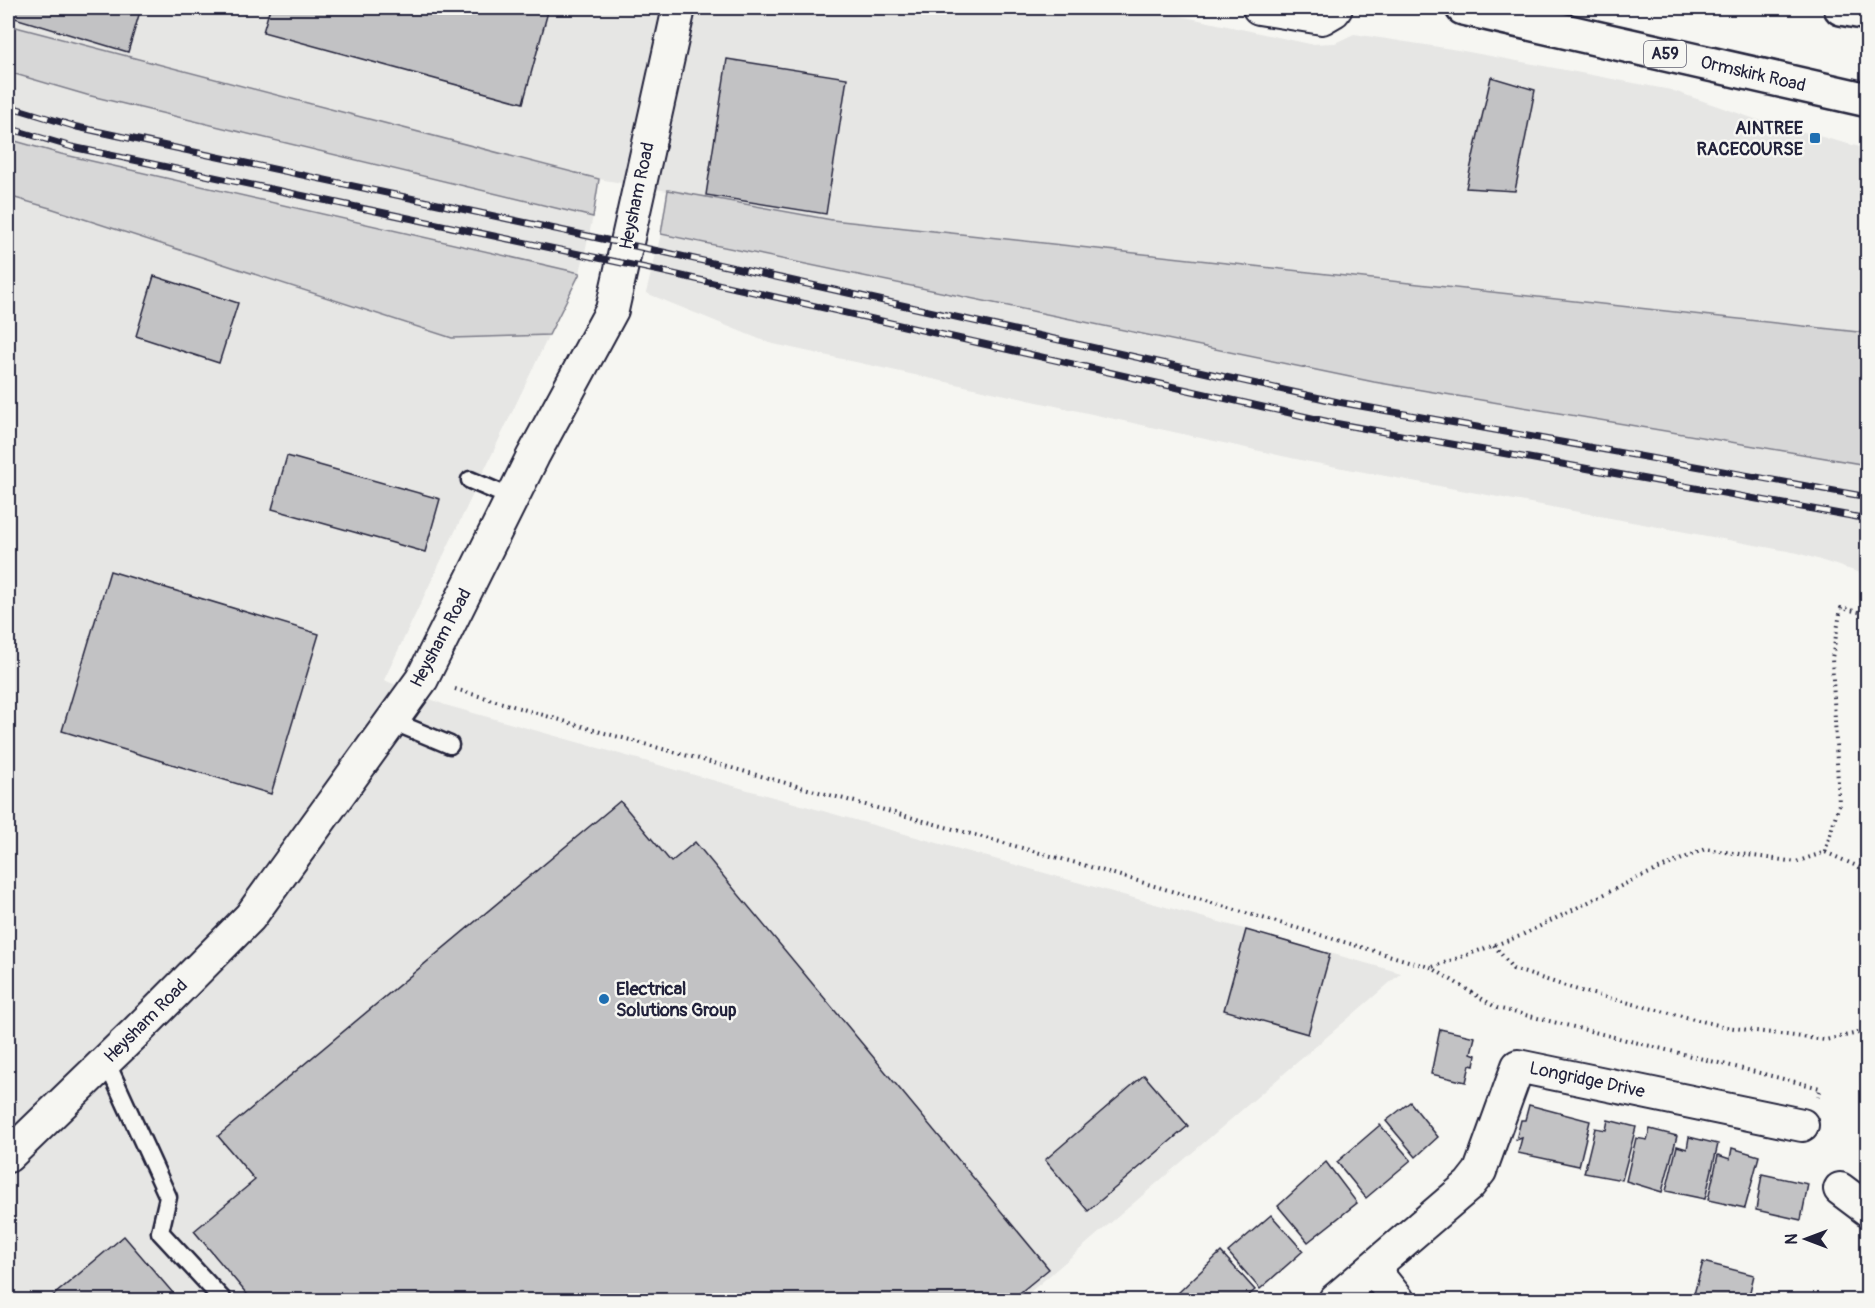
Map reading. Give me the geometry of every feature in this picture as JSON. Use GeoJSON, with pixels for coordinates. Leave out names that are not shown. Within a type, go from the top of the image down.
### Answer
{"type":"FeatureCollection","features":[{"type":"Feature","properties":{"kind":"highway","name":"Ormskirk Road"},"geometry":{"type":"LineString","coordinates":[[1463,8],[1868,100]]}},
{"type":"Feature","properties":{"kind":"highway"},"geometry":{"type":"LineString","coordinates":[[1841,8],[1868,14]]}},
{"type":"Feature","properties":{"kind":"street","name":"Heysham Road"},"geometry":{"type":"LineString","coordinates":[[8,1156],[250,917],[423,680],[512,498],[612,310],[679,8]]}},
{"type":"Feature","properties":{"kind":"street"},"geometry":{"type":"LineString","coordinates":[[1259,8],[1322,18],[1334,12],[1336,8]]}},
{"type":"Feature","properties":{"kind":"street","name":"Longridge Drive"},"geometry":{"type":"LineString","coordinates":[[1335,1300],[1469,1185],[1480,1171],[1518,1066],[1802,1125]]}},
{"type":"Feature","properties":{"kind":"street"},"geometry":{"type":"LineString","coordinates":[[1840,1189],[1868,1210]]}},
{"type":"Feature","properties":{"kind":"street"},"geometry":{"type":"LineString","coordinates":[[1373,1269],[1398,1300]]}},
{"type":"Feature","properties":{"kind":"lane"},"geometry":{"type":"LineString","coordinates":[[470,480],[512,498]]}},
{"type":"Feature","properties":{"kind":"lane"},"geometry":{"type":"LineString","coordinates":[[392,721],[450,745]]}},
{"type":"Feature","properties":{"kind":"lane"},"geometry":{"type":"LineString","coordinates":[[106,1061],[168,1197],[160,1232],[223,1300]]}},
{"type":"Feature","properties":{"kind":"path"},"geometry":{"type":"LineString","coordinates":[[1825,852],[1839,804],[1832,658],[1841,608],[1868,614]]}},
{"type":"Feature","properties":{"kind":"path"},"geometry":{"type":"LineString","coordinates":[[423,680],[601,732],[1080,864],[1432,968],[1497,1008],[1821,1088],[1818,1098]]}},
{"type":"Feature","properties":{"kind":"path"},"geometry":{"type":"LineString","coordinates":[[1432,968],[1520,936],[1631,881],[1705,849],[1796,862],[1825,852],[1868,871]]}},
{"type":"Feature","properties":{"kind":"path"},"geometry":{"type":"LineString","coordinates":[[1494,945],[1513,969],[1581,992],[1726,1027],[1825,1040],[1863,1034],[1868,1031]]}},
{"type":"Feature","properties":{"kind":"shaded area"},"geometry":{"type":"Polygon","coordinates":[[[8,8],[1144,8],[1310,44],[1335,43],[1354,34],[1458,50],[1671,90],[1755,119],[1867,149],[1867,333],[832,220],[599,179],[8,25],[8,8]]]}},
{"type":"Feature","properties":{"kind":"shaded area"},"geometry":{"type":"Polygon","coordinates":[[[8,25],[599,179],[593,217],[87,95],[8,72],[8,25]]]}},
{"type":"Feature","properties":{"kind":"shaded area"},"geometry":{"type":"Polygon","coordinates":[[[8,72],[87,95],[593,217],[580,273],[61,154],[8,139],[8,72]]]}},
{"type":"Feature","properties":{"kind":"shaded area"},"geometry":{"type":"Polygon","coordinates":[[[8,139],[61,154],[580,273],[549,335],[452,338],[8,196],[8,139]]]}},
{"type":"Feature","properties":{"kind":"shaded area"},"geometry":{"type":"Polygon","coordinates":[[[668,190],[832,220],[1867,333],[1867,465],[1374,382],[661,234],[668,190]]]}},
{"type":"Feature","properties":{"kind":"shaded area"},"geometry":{"type":"Polygon","coordinates":[[[8,196],[452,338],[549,335],[384,680],[445,705],[1401,973],[1021,1300],[8,1300],[8,196]]]}},
{"type":"Feature","properties":{"kind":"shaded area"},"geometry":{"type":"Polygon","coordinates":[[[661,234],[1374,382],[1867,465],[1867,575],[1798,553],[1305,461],[769,343],[646,293],[661,234]]]}},
{"type":"Feature","properties":{"kind":"building"},"geometry":{"type":"Polygon","coordinates":[[[8,8],[141,8],[128,52],[8,16],[8,8]]]}},
{"type":"Feature","properties":{"kind":"building"},"geometry":{"type":"Polygon","coordinates":[[[270,8],[549,8],[523,103],[263,32],[270,8]]]}},
{"type":"Feature","properties":{"kind":"building"},"geometry":{"type":"Polygon","coordinates":[[[727,59],[847,78],[826,214],[706,195],[727,59]]]}},
{"type":"Feature","properties":{"kind":"building"},"geometry":{"type":"Polygon","coordinates":[[[1491,77],[1535,90],[1515,191],[1466,188],[1491,77]]]}},
{"type":"Feature","properties":{"kind":"building"},"geometry":{"type":"Polygon","coordinates":[[[154,276],[238,303],[219,363],[136,336],[154,276]]]}},
{"type":"Feature","properties":{"kind":"building"},"geometry":{"type":"Polygon","coordinates":[[[287,456],[440,499],[425,552],[272,509],[287,456]]]}},
{"type":"Feature","properties":{"kind":"building"},"geometry":{"type":"Polygon","coordinates":[[[110,571],[319,634],[271,794],[62,731],[110,571]]]}},
{"type":"Feature","properties":{"kind":"building","name":"Electrical Solutions Group"},"geometry":{"type":"Polygon","coordinates":[[[620,801],[671,862],[695,842],[1049,1269],[1011,1300],[252,1300],[194,1231],[255,1180],[218,1136],[620,801]]]}},
{"type":"Feature","properties":{"kind":"building"},"geometry":{"type":"Polygon","coordinates":[[[1246,930],[1330,954],[1308,1034],[1224,1010],[1246,930]]]}},
{"type":"Feature","properties":{"kind":"building"},"geometry":{"type":"Polygon","coordinates":[[[1440,1029],[1475,1037],[1471,1053],[1476,1055],[1474,1066],[1470,1065],[1466,1082],[1431,1074],[1440,1029]]]}},
{"type":"Feature","properties":{"kind":"building"},"geometry":{"type":"Polygon","coordinates":[[[1144,1075],[1188,1126],[1088,1211],[1045,1160],[1144,1075]]]}},
{"type":"Feature","properties":{"kind":"building"},"geometry":{"type":"Polygon","coordinates":[[[1410,1102],[1438,1137],[1416,1157],[1386,1121],[1410,1102]]]}},
{"type":"Feature","properties":{"kind":"building"},"geometry":{"type":"Polygon","coordinates":[[[1529,1105],[1590,1121],[1579,1166],[1518,1153],[1522,1138],[1516,1140],[1521,1120],[1525,1120],[1529,1105]]]}},
{"type":"Feature","properties":{"kind":"building"},"geometry":{"type":"Polygon","coordinates":[[[1608,1120],[1636,1127],[1622,1180],[1584,1173],[1595,1128],[1606,1130],[1608,1120]]]}},
{"type":"Feature","properties":{"kind":"building"},"geometry":{"type":"Polygon","coordinates":[[[1380,1125],[1411,1160],[1366,1198],[1337,1162],[1380,1125]]]}},
{"type":"Feature","properties":{"kind":"building"},"geometry":{"type":"Polygon","coordinates":[[[1650,1129],[1677,1136],[1662,1192],[1626,1181],[1636,1138],[1647,1140],[1650,1129]]]}},
{"type":"Feature","properties":{"kind":"building"},"geometry":{"type":"Polygon","coordinates":[[[1689,1137],[1718,1144],[1705,1199],[1666,1191],[1677,1146],[1687,1149],[1689,1137]]]}},
{"type":"Feature","properties":{"kind":"building"},"geometry":{"type":"Polygon","coordinates":[[[1732,1148],[1759,1156],[1745,1208],[1708,1200],[1718,1155],[1730,1159],[1732,1148]]]}},
{"type":"Feature","properties":{"kind":"building"},"geometry":{"type":"Polygon","coordinates":[[[1326,1162],[1357,1203],[1308,1242],[1278,1206],[1326,1162]]]}},
{"type":"Feature","properties":{"kind":"building"},"geometry":{"type":"Polygon","coordinates":[[[1762,1174],[1808,1184],[1801,1220],[1756,1210],[1762,1174]]]}},
{"type":"Feature","properties":{"kind":"building"},"geometry":{"type":"Polygon","coordinates":[[[1271,1215],[1303,1251],[1260,1289],[1228,1252],[1271,1215]]]}},
{"type":"Feature","properties":{"kind":"building"},"geometry":{"type":"Polygon","coordinates":[[[124,1236],[179,1300],[48,1300],[124,1236]]]}},
{"type":"Feature","properties":{"kind":"building"},"geometry":{"type":"Polygon","coordinates":[[[1221,1252],[1255,1290],[1243,1300],[1182,1300],[1177,1294],[1221,1252]]]}},
{"type":"Feature","properties":{"kind":"building"},"geometry":{"type":"Polygon","coordinates":[[[1703,1262],[1754,1275],[1748,1300],[1717,1300],[1694,1294],[1703,1262]]]}},
{"type":"Feature","properties":{"kind":"railway"},"geometry":{"type":"LineString","coordinates":[[8,106],[77,127],[663,252],[1338,402],[1868,497]]}},
{"type":"Feature","properties":{"kind":"railway"},"geometry":{"type":"LineString","coordinates":[[8,128],[72,147],[660,271],[1334,423],[1868,519]]}},
{"type":"Feature","properties":{"kind":"place","name":"AINTREE RACECOURSE"},"geometry":{"type":"Point","coordinates":[1815,138]}},
{"type":"Feature","properties":{"kind":"place","name":"Electrical Solutions Group"},"geometry":{"type":"Point","coordinates":[604,999]}}]}
